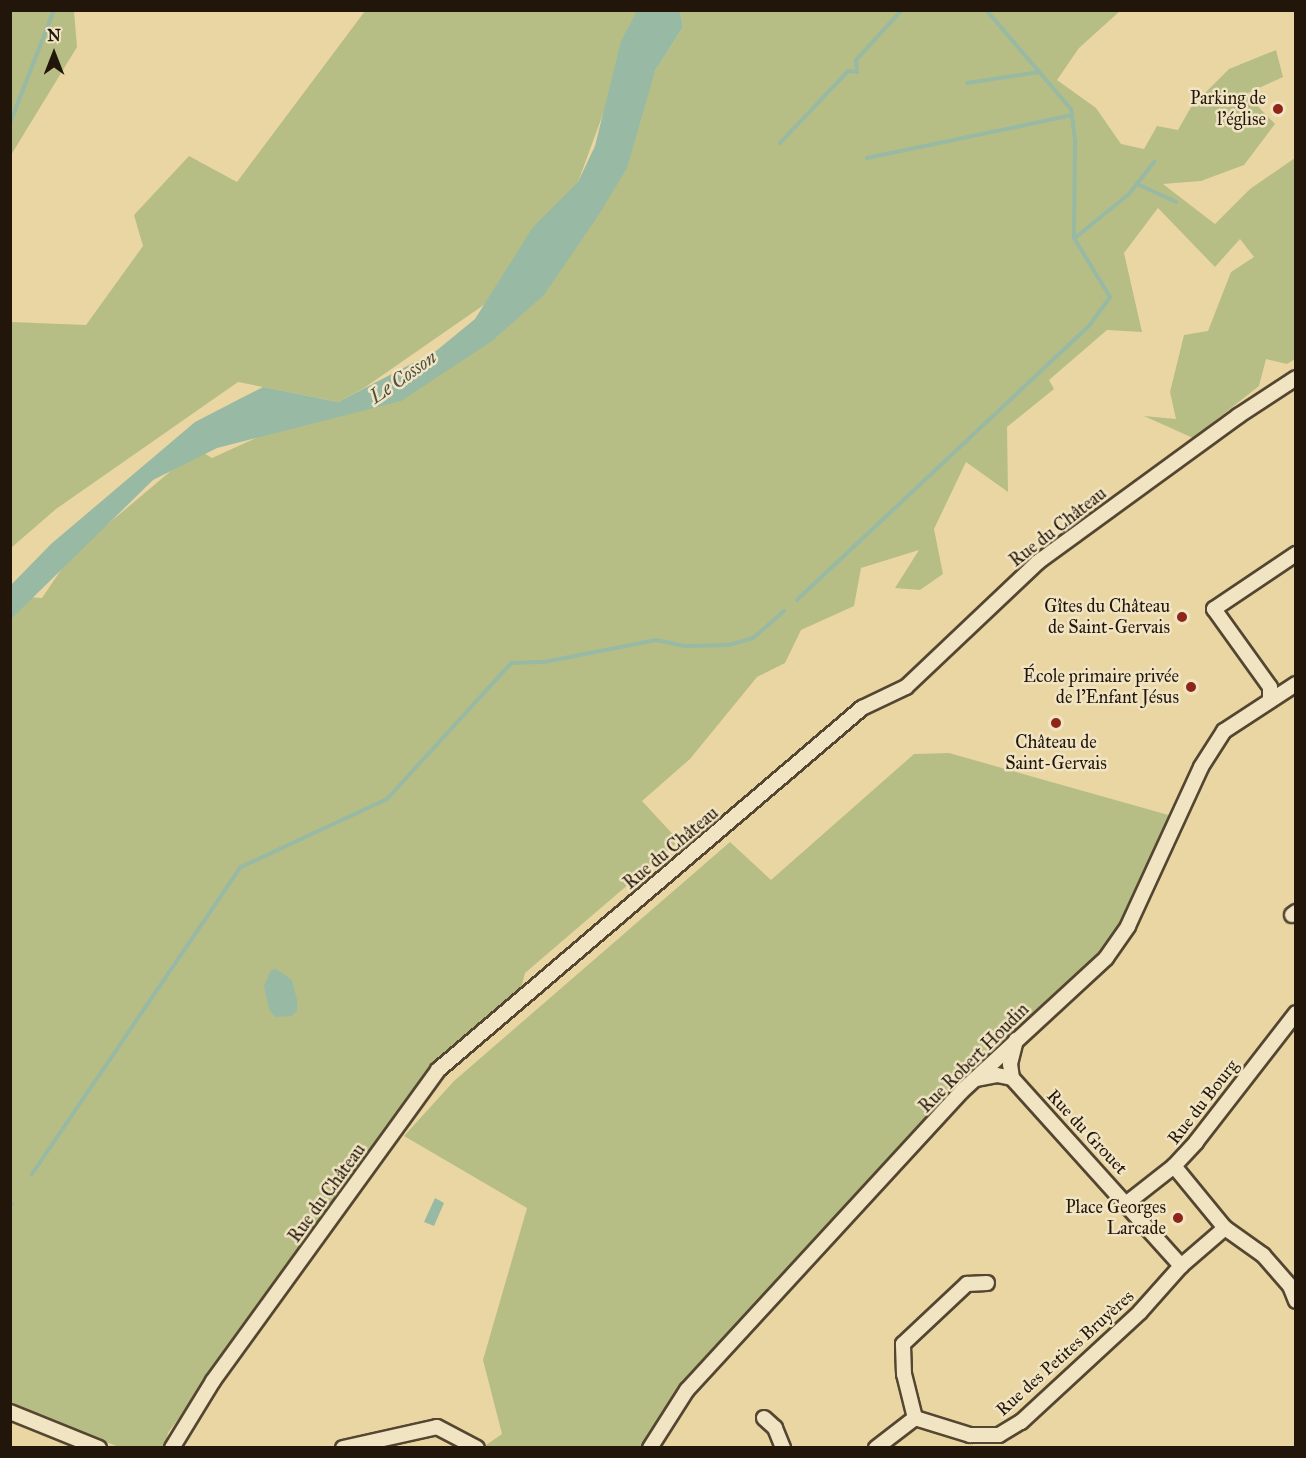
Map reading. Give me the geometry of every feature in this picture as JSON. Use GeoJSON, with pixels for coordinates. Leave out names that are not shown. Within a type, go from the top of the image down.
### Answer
{"type":"FeatureCollection","features":[{"type":"Feature","properties":{"kind":"street","name":"Rue du Château"},"geometry":{"type":"LineString","coordinates":[[172,1448],[213,1381],[438,1070],[862,708],[906,687],[1038,562],[1238,416],[1296,378]]}},
{"type":"Feature","properties":{"kind":"street"},"geometry":{"type":"LineString","coordinates":[[1270,699],[1270,687],[1214,609],[1296,554]]}},
{"type":"Feature","properties":{"kind":"street","name":"Rue Robert Houdin"},"geometry":{"type":"LineString","coordinates":[[650,1448],[687,1390],[976,1079],[1106,958],[1128,927],[1206,758],[1224,731],[1296,684]]}},
{"type":"Feature","properties":{"kind":"street","name":"Rue du Bourg"},"geometry":{"type":"LineString","coordinates":[[1127,1203],[1174,1166],[1196,1142],[1296,1013]]}},
{"type":"Feature","properties":{"kind":"street"},"geometry":{"type":"LineString","coordinates":[[976,1079],[997,1075],[1012,1078],[1010,1064],[1016,1040]]}},
{"type":"Feature","properties":{"kind":"street","name":"Rue du Grouet"},"geometry":{"type":"LineString","coordinates":[[1012,1078],[1127,1203],[1181,1266]]}},
{"type":"Feature","properties":{"kind":"street"},"geometry":{"type":"LineString","coordinates":[[1174,1166],[1225,1228],[1263,1255],[1290,1286],[1296,1301]]}},
{"type":"Feature","properties":{"kind":"street","name":"Rue des Petites Bruyères"},"geometry":{"type":"LineString","coordinates":[[915,1418],[970,1434],[999,1435],[1021,1422],[1140,1312],[1181,1266],[1225,1228]]}},
{"type":"Feature","properties":{"kind":"street"},"geometry":{"type":"LineString","coordinates":[[876,1448],[915,1418],[904,1374],[903,1344],[967,1284],[987,1283]]}},
{"type":"Feature","properties":{"kind":"street"},"geometry":{"type":"LineString","coordinates":[[10,1412],[99,1448]]}},
{"type":"Feature","properties":{"kind":"street"},"geometry":{"type":"LineString","coordinates":[[764,1418],[775,1428],[783,1448]]}},
{"type":"Feature","properties":{"kind":"street"},"geometry":{"type":"LineString","coordinates":[[343,1448],[437,1427],[477,1448]]}},
{"type":"Feature","properties":{"kind":"green space"},"geometry":{"type":"Polygon","coordinates":[[[11,10],[74,11],[77,47],[11,155],[11,10]]]}},
{"type":"Feature","properties":{"kind":"green space"},"geometry":{"type":"Polygon","coordinates":[[[365,11],[641,11],[578,182],[511,286],[364,388],[338,402],[238,382],[56,509],[11,548],[11,322],[86,325],[143,246],[134,215],[189,156],[237,182],[365,11]]]}},
{"type":"Feature","properties":{"kind":"green space"},"geometry":{"type":"Polygon","coordinates":[[[680,11],[1120,11],[1079,48],[1057,80],[1096,108],[1121,144],[1144,149],[1157,126],[1178,130],[1191,107],[1229,69],[1276,50],[1283,77],[1246,94],[1275,124],[1244,165],[1201,181],[1163,184],[1215,224],[1250,189],[1295,158],[1295,359],[1287,364],[1266,359],[1259,386],[1193,438],[1144,416],[1176,419],[1170,392],[1184,335],[1208,331],[1231,272],[1254,257],[1240,239],[1215,267],[1158,208],[1124,253],[1142,332],[1107,330],[1049,380],[1054,389],[1007,427],[1008,492],[966,462],[934,529],[943,574],[920,590],[895,588],[919,550],[861,568],[854,606],[801,630],[785,663],[757,677],[690,759],[642,801],[679,841],[525,973],[521,989],[426,1075],[168,1433],[165,1447],[119,1447],[11,1404],[11,614],[29,597],[42,598],[71,555],[197,449],[212,458],[278,428],[400,401],[486,336],[683,27],[680,11]]]}},
{"type":"Feature","properties":{"kind":"green space"},"geometry":{"type":"Polygon","coordinates":[[[949,753],[1172,816],[1127,936],[711,1358],[651,1447],[483,1447],[502,1434],[483,1360],[527,1208],[404,1136],[454,1081],[730,842],[771,880],[914,754],[949,753]]]}},
{"type":"Feature","properties":{"kind":"water","name":"Le Cosson"},"geometry":{"type":"Polygon","coordinates":[[[637,11],[680,11],[683,27],[655,71],[627,168],[600,213],[544,295],[492,341],[401,401],[217,448],[153,480],[11,619],[11,585],[51,544],[195,422],[263,387],[338,402],[436,351],[475,319],[533,227],[578,182],[595,146],[621,41],[637,11]]]}},
{"type":"Feature","properties":{"kind":"water"},"geometry":{"type":"Polygon","coordinates":[[[276,969],[292,980],[297,1010],[292,1016],[275,1017],[269,1009],[264,986],[271,970],[276,969]]]}},
{"type":"Feature","properties":{"kind":"water"},"geometry":{"type":"Polygon","coordinates":[[[435,1198],[444,1203],[434,1226],[424,1222],[435,1198]]]}},
{"type":"Feature","properties":{"kind":"waterway"},"geometry":{"type":"LineString","coordinates":[[10,123],[54,10]]}},
{"type":"Feature","properties":{"kind":"waterway"},"geometry":{"type":"LineString","coordinates":[[780,143],[848,71],[857,72],[856,60],[902,10]]}},
{"type":"Feature","properties":{"kind":"waterway"},"geometry":{"type":"LineString","coordinates":[[797,600],[1089,326],[1110,297],[1074,238],[1075,140],[1071,109],[986,10]]}},
{"type":"Feature","properties":{"kind":"waterway"},"geometry":{"type":"LineString","coordinates":[[967,83],[1039,72]]}},
{"type":"Feature","properties":{"kind":"waterway"},"geometry":{"type":"LineString","coordinates":[[867,158],[1072,115]]}},
{"type":"Feature","properties":{"kind":"waterway"},"geometry":{"type":"LineString","coordinates":[[1075,238],[1129,194],[1154,162]]}},
{"type":"Feature","properties":{"kind":"waterway"},"geometry":{"type":"LineString","coordinates":[[1137,184],[1176,202]]}},
{"type":"Feature","properties":{"kind":"waterway"},"geometry":{"type":"LineString","coordinates":[[32,1174],[241,867],[387,799],[511,663],[544,662],[656,640],[685,646],[729,645],[753,638],[784,611]]}},
{"type":"Feature","properties":{"kind":"place","name":"Parking de l'église"},"geometry":{"type":"Point","coordinates":[1278,109]}},
{"type":"Feature","properties":{"kind":"place","name":"Gîtes du Château de Saint-Gervais"},"geometry":{"type":"Point","coordinates":[1182,617]}},
{"type":"Feature","properties":{"kind":"place","name":"École primaire privée de l'Enfant Jésus"},"geometry":{"type":"Point","coordinates":[1191,687]}},
{"type":"Feature","properties":{"kind":"place","name":"Château de Saint-Gervais"},"geometry":{"type":"Point","coordinates":[1056,723]}},
{"type":"Feature","properties":{"kind":"place","name":"Place Georges Larcade"},"geometry":{"type":"Point","coordinates":[1178,1218]}}]}
